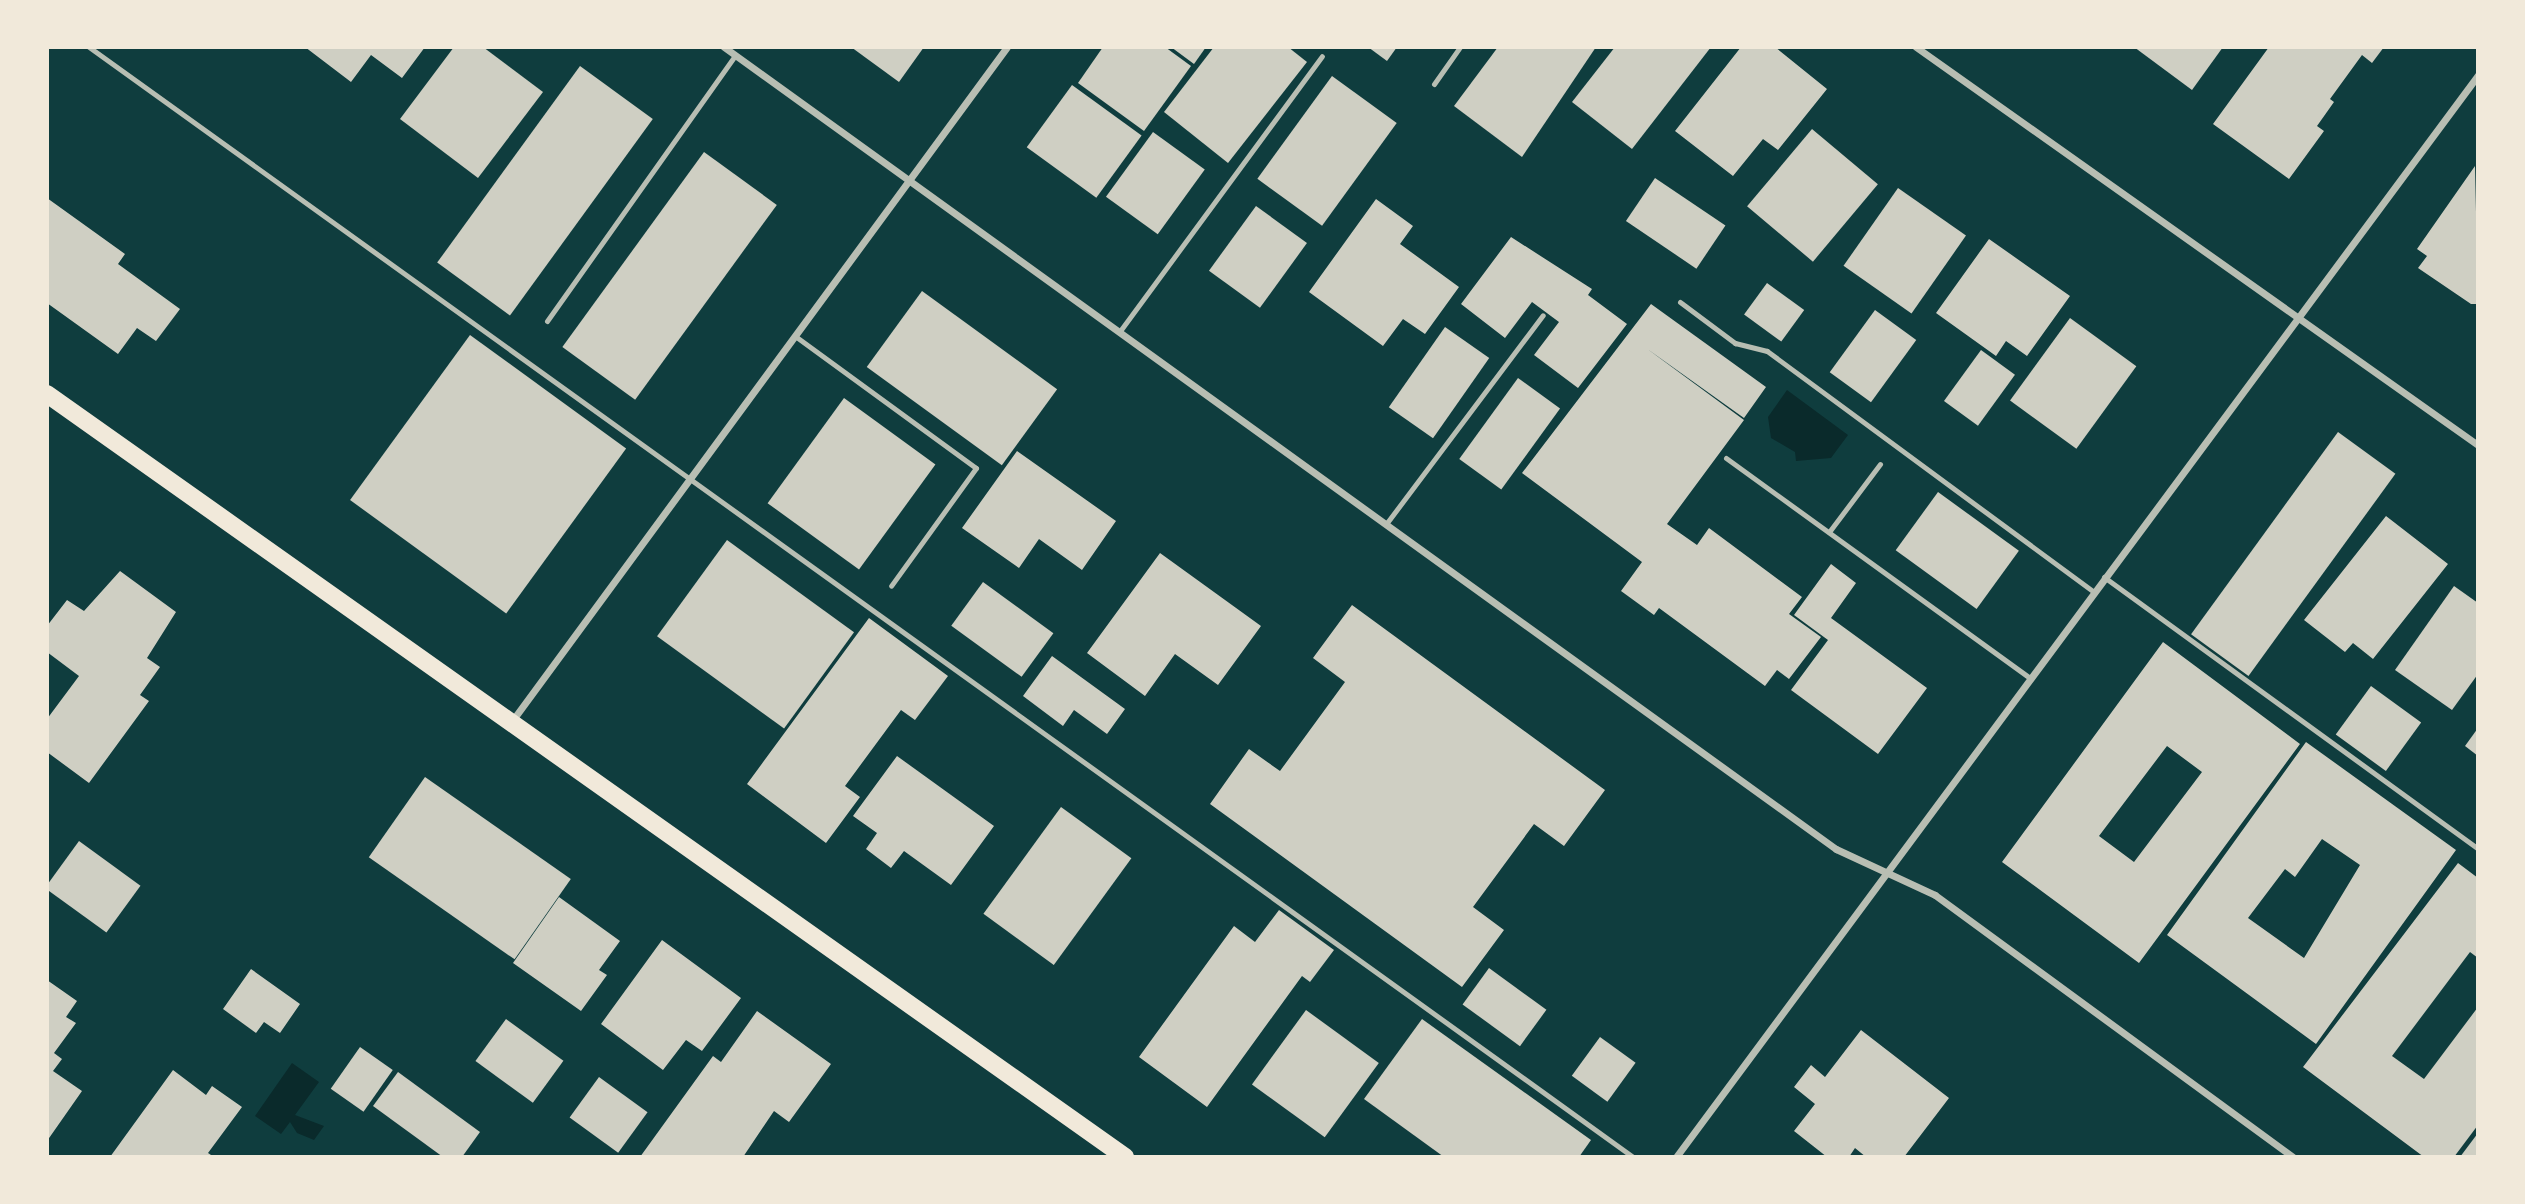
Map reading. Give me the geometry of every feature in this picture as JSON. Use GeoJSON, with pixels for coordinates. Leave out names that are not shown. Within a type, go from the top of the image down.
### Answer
{"type":"FeatureCollection","features":[{"type":"Feature","properties":{"kind":"main road"},"geometry":{"type":"LineString","coordinates":[[47,394],[1125,1157]]}},
{"type":"Feature","properties":{"kind":"street"},"geometry":{"type":"LineString","coordinates":[[724,47],[1836,849],[1935,895],[2293,1157]]}},
{"type":"Feature","properties":{"kind":"street"},"geometry":{"type":"LineString","coordinates":[[510,723],[1007,47]]}},
{"type":"Feature","properties":{"kind":"street"},"geometry":{"type":"LineString","coordinates":[[1916,47],[2478,445]]}},
{"type":"Feature","properties":{"kind":"street"},"geometry":{"type":"LineString","coordinates":[[1676,1157],[2478,75]]}},
{"type":"Feature","properties":{"kind":"lane"},"geometry":{"type":"LineString","coordinates":[[89,47],[1633,1157]]}},
{"type":"Feature","properties":{"kind":"lane"},"geometry":{"type":"LineString","coordinates":[[1434,84],[1460,47]]}},
{"type":"Feature","properties":{"kind":"lane"},"geometry":{"type":"LineString","coordinates":[[547,321],[735,55]]}},
{"type":"Feature","properties":{"kind":"lane"},"geometry":{"type":"LineString","coordinates":[[1120,331],[1322,56]]}},
{"type":"Feature","properties":{"kind":"lane"},"geometry":{"type":"LineString","coordinates":[[1680,302],[1735,343],[1767,351],[2093,591]]}},
{"type":"Feature","properties":{"kind":"lane"},"geometry":{"type":"LineString","coordinates":[[1386,524],[1543,315]]}},
{"type":"Feature","properties":{"kind":"lane"},"geometry":{"type":"LineString","coordinates":[[795,336],[976,468],[891,586]]}},
{"type":"Feature","properties":{"kind":"lane"},"geometry":{"type":"LineString","coordinates":[[1726,458],[2030,678]]}},
{"type":"Feature","properties":{"kind":"lane"},"geometry":{"type":"LineString","coordinates":[[1829,532],[1880,464]]}},
{"type":"Feature","properties":{"kind":"lane"},"geometry":{"type":"LineString","coordinates":[[2104,577],[2478,849]]}},
{"type":"Feature","properties":{"kind":"water"},"geometry":{"type":"Polygon","coordinates":[[[1787,390],[1848,435],[1831,458],[1796,461],[1795,452],[1771,438],[1768,417],[1787,390]]]}},
{"type":"Feature","properties":{"kind":"water"},"geometry":{"type":"Polygon","coordinates":[[[292,1063],[319,1082],[295,1115],[324,1126],[314,1140],[297,1133],[290,1122],[281,1134],[255,1116],[292,1063]]]}},
{"type":"Feature","properties":{"kind":"building"},"geometry":{"type":"Polygon","coordinates":[[[305,47],[425,47],[402,78],[371,55],[351,82],[305,47]]]}},
{"type":"Feature","properties":{"kind":"building"},"geometry":{"type":"Polygon","coordinates":[[[454,47],[483,47],[543,92],[478,178],[400,119],[454,47]]]}},
{"type":"Feature","properties":{"kind":"building"},"geometry":{"type":"Polygon","coordinates":[[[851,47],[924,47],[899,82],[851,47]]]}},
{"type":"Feature","properties":{"kind":"building"},"geometry":{"type":"Polygon","coordinates":[[[1103,47],[1165,47],[1191,66],[1144,131],[1078,83],[1103,47]]]}},
{"type":"Feature","properties":{"kind":"building"},"geometry":{"type":"Polygon","coordinates":[[[1171,47],[1206,47],[1194,64],[1171,47]]]}},
{"type":"Feature","properties":{"kind":"building"},"geometry":{"type":"Polygon","coordinates":[[[1214,47],[1288,47],[1307,62],[1228,163],[1164,112],[1214,47]]]}},
{"type":"Feature","properties":{"kind":"building"},"geometry":{"type":"Polygon","coordinates":[[[1368,47],[1397,47],[1387,61],[1368,47]]]}},
{"type":"Feature","properties":{"kind":"building"},"geometry":{"type":"Polygon","coordinates":[[[1498,47],[1596,47],[1522,157],[1454,106],[1498,47]]]}},
{"type":"Feature","properties":{"kind":"building"},"geometry":{"type":"Polygon","coordinates":[[[1615,47],[1711,47],[1632,149],[1572,102],[1615,47]]]}},
{"type":"Feature","properties":{"kind":"building"},"geometry":{"type":"Polygon","coordinates":[[[1741,47],[1775,47],[1827,89],[1778,150],[1763,139],[1733,176],[1675,131],[1741,47]]]}},
{"type":"Feature","properties":{"kind":"building"},"geometry":{"type":"Polygon","coordinates":[[[2134,47],[2223,47],[2192,90],[2134,47]]]}},
{"type":"Feature","properties":{"kind":"building"},"geometry":{"type":"Polygon","coordinates":[[[2269,47],[2384,47],[2372,63],[2362,55],[2330,99],[2334,102],[2317,126],[2324,131],[2289,179],[2213,124],[2269,47]]]}},
{"type":"Feature","properties":{"kind":"building"},"geometry":{"type":"Polygon","coordinates":[[[580,66],[653,119],[510,315],[437,263],[580,66]]]}},
{"type":"Feature","properties":{"kind":"building"},"geometry":{"type":"Polygon","coordinates":[[[1332,76],[1397,123],[1322,226],[1257,179],[1332,76]]]}},
{"type":"Feature","properties":{"kind":"building"},"geometry":{"type":"Polygon","coordinates":[[[1072,85],[1142,136],[1096,198],[1027,147],[1072,85]]]}},
{"type":"Feature","properties":{"kind":"building"},"geometry":{"type":"Polygon","coordinates":[[[1812,129],[1878,184],[1813,262],[1747,206],[1812,129]]]}},
{"type":"Feature","properties":{"kind":"building"},"geometry":{"type":"Polygon","coordinates":[[[1153,132],[1205,170],[1158,234],[1106,197],[1153,132]]]}},
{"type":"Feature","properties":{"kind":"building"},"geometry":{"type":"Polygon","coordinates":[[[704,152],[777,205],[635,400],[562,347],[704,152]]]}},
{"type":"Feature","properties":{"kind":"building"},"geometry":{"type":"Polygon","coordinates":[[[2475,166],[2478,304],[2471,304],[2418,268],[2427,256],[2417,249],[2475,166]]]}},
{"type":"Feature","properties":{"kind":"building"},"geometry":{"type":"Polygon","coordinates":[[[1655,178],[1725,226],[1696,269],[1626,221],[1655,178]]]}},
{"type":"Feature","properties":{"kind":"building"},"geometry":{"type":"Polygon","coordinates":[[[1898,188],[1966,236],[1911,313],[1844,266],[1898,188]]]}},
{"type":"Feature","properties":{"kind":"building"},"geometry":{"type":"Polygon","coordinates":[[[47,198],[125,254],[118,264],[180,309],[156,341],[137,328],[118,354],[47,303],[47,198]]]}},
{"type":"Feature","properties":{"kind":"building"},"geometry":{"type":"Polygon","coordinates":[[[1376,199],[1413,226],[1400,244],[1459,287],[1425,334],[1403,319],[1383,346],[1309,292],[1376,199]]]}},
{"type":"Feature","properties":{"kind":"building"},"geometry":{"type":"Polygon","coordinates":[[[1256,206],[1307,243],[1260,308],[1209,271],[1256,206]]]}},
{"type":"Feature","properties":{"kind":"building"},"geometry":{"type":"Polygon","coordinates":[[[1511,237],[1592,289],[1588,295],[1627,324],[1578,388],[1534,355],[1559,322],[1532,302],[1505,338],[1461,304],[1511,237]]]}},
{"type":"Feature","properties":{"kind":"building"},"geometry":{"type":"Polygon","coordinates":[[[1989,239],[2070,296],[2027,356],[2006,341],[1996,356],[1936,313],[1989,239]]]}},
{"type":"Feature","properties":{"kind":"building"},"geometry":{"type":"Polygon","coordinates":[[[1767,283],[1804,310],[1781,342],[1744,315],[1767,283]]]}},
{"type":"Feature","properties":{"kind":"building"},"geometry":{"type":"Polygon","coordinates":[[[922,291],[1057,389],[1002,465],[867,367],[922,291]]]}},
{"type":"Feature","properties":{"kind":"building"},"geometry":{"type":"Polygon","coordinates":[[[1651,304],[1766,387],[1744,418],[1646,348],[1744,420],[1667,524],[1697,545],[1709,528],[1802,597],[1789,614],[1821,637],[1789,679],[1777,670],[1765,686],[1659,608],[1654,615],[1621,591],[1642,562],[1522,473],[1651,304]]]}},
{"type":"Feature","properties":{"kind":"building"},"geometry":{"type":"Polygon","coordinates":[[[1875,310],[1916,340],[1871,402],[1830,372],[1875,310]]]}},
{"type":"Feature","properties":{"kind":"building"},"geometry":{"type":"Polygon","coordinates":[[[2070,318],[2136,366],[2076,449],[2010,401],[2070,318]]]}},
{"type":"Feature","properties":{"kind":"building"},"geometry":{"type":"Polygon","coordinates":[[[1445,327],[1489,358],[1433,438],[1389,407],[1445,327]]]}},
{"type":"Feature","properties":{"kind":"building"},"geometry":{"type":"Polygon","coordinates":[[[470,335],[626,448],[506,613],[350,500],[470,335]]]}},
{"type":"Feature","properties":{"kind":"building"},"geometry":{"type":"Polygon","coordinates":[[[1981,350],[2015,375],[1978,426],[1944,401],[1981,350]]]}},
{"type":"Feature","properties":{"kind":"building"},"geometry":{"type":"Polygon","coordinates":[[[1518,378],[1560,409],[1501,489],[1459,459],[1518,378]]]}},
{"type":"Feature","properties":{"kind":"building"},"geometry":{"type":"Polygon","coordinates":[[[844,398],[935,464],[859,570],[768,503],[844,398]]]}},
{"type":"Feature","properties":{"kind":"building"},"geometry":{"type":"Polygon","coordinates":[[[2338,432],[2395,474],[2248,676],[2191,634],[2338,432]]]}},
{"type":"Feature","properties":{"kind":"building"},"geometry":{"type":"Polygon","coordinates":[[[1017,451],[1116,521],[1082,570],[1039,539],[1019,568],[962,528],[1017,451]]]}},
{"type":"Feature","properties":{"kind":"building"},"geometry":{"type":"Polygon","coordinates":[[[1938,492],[2019,551],[1977,609],[1896,550],[1938,492]]]}},
{"type":"Feature","properties":{"kind":"building"},"geometry":{"type":"Polygon","coordinates":[[[2386,516],[2448,564],[2373,659],[2353,643],[2345,652],[2304,620],[2386,516]]]}},
{"type":"Feature","properties":{"kind":"building"},"geometry":{"type":"Polygon","coordinates":[[[727,540],[854,632],[784,729],[657,636],[727,540]]]}},
{"type":"Feature","properties":{"kind":"building"},"geometry":{"type":"Polygon","coordinates":[[[1160,553],[1261,626],[1218,685],[1175,654],[1145,696],[1087,653],[1160,553]]]}},
{"type":"Feature","properties":{"kind":"building"},"geometry":{"type":"Polygon","coordinates":[[[1831,564],[1856,583],[1831,618],[1927,688],[1878,754],[1791,690],[1828,640],[1794,615],[1831,564]]]}},
{"type":"Feature","properties":{"kind":"building"},"geometry":{"type":"Polygon","coordinates":[[[120,571],[176,612],[147,658],[160,667],[140,695],[149,701],[89,783],[47,752],[47,719],[79,676],[47,652],[47,626],[67,600],[84,611],[120,571]]]}},
{"type":"Feature","properties":{"kind":"building"},"geometry":{"type":"Polygon","coordinates":[[[983,582],[1053,633],[1022,677],[951,626],[983,582]]]}},
{"type":"Feature","properties":{"kind":"building"},"geometry":{"type":"Polygon","coordinates":[[[2454,586],[2478,603],[2478,674],[2452,710],[2395,670],[2454,586]]]}},
{"type":"Feature","properties":{"kind":"building"},"geometry":{"type":"Polygon","coordinates":[[[1352,605],[1605,790],[1564,846],[1534,824],[1473,907],[1504,930],[1462,987],[1210,804],[1249,749],[1280,771],[1345,682],[1313,658],[1352,605]]]}},
{"type":"Feature","properties":{"kind":"building"},"geometry":{"type":"Polygon","coordinates":[[[869,618],[948,676],[915,720],[901,710],[845,786],[860,797],[826,843],[747,784],[869,618]]]}},
{"type":"Feature","properties":{"kind":"building"},"geometry":{"type":"Polygon","coordinates":[[[2163,642],[2300,744],[2139,963],[2002,862],[2163,642]],[[2167,746],[2099,836],[2134,862],[2202,772],[2167,746]]]}},
{"type":"Feature","properties":{"kind":"building"},"geometry":{"type":"Polygon","coordinates":[[[1052,656],[1125,709],[1107,734],[1074,710],[1063,726],[1023,696],[1052,656]]]}},
{"type":"Feature","properties":{"kind":"building"},"geometry":{"type":"Polygon","coordinates":[[[2371,686],[2421,722],[2386,771],[2336,735],[2371,686]]]}},
{"type":"Feature","properties":{"kind":"building"},"geometry":{"type":"Polygon","coordinates":[[[2478,728],[2478,756],[2465,746],[2478,728]]]}},
{"type":"Feature","properties":{"kind":"building"},"geometry":{"type":"Polygon","coordinates":[[[2306,742],[2456,850],[2316,1044],[2167,935],[2306,742]],[[2322,839],[2295,877],[2285,869],[2248,918],[2304,958],[2360,865],[2322,839]]]}},
{"type":"Feature","properties":{"kind":"building"},"geometry":{"type":"Polygon","coordinates":[[[897,756],[994,826],[951,885],[904,851],[891,868],[866,849],[877,833],[853,816],[897,756]]]}},
{"type":"Feature","properties":{"kind":"building"},"geometry":{"type":"Polygon","coordinates":[[[425,777],[571,879],[515,959],[369,857],[425,777]]]}},
{"type":"Feature","properties":{"kind":"building"},"geometry":{"type":"Polygon","coordinates":[[[1061,807],[1131,858],[1054,965],[983,914],[1061,807]]]}},
{"type":"Feature","properties":{"kind":"building"},"geometry":{"type":"Polygon","coordinates":[[[79,841],[140,886],[106,933],[47,889],[47,885],[79,841]]]}},
{"type":"Feature","properties":{"kind":"building"},"geometry":{"type":"Polygon","coordinates":[[[2458,863],[2478,878],[2478,958],[2470,952],[2392,1056],[2424,1079],[2478,1007],[2478,1125],[2454,1157],[2424,1157],[2303,1067],[2458,863]]]}},
{"type":"Feature","properties":{"kind":"building"},"geometry":{"type":"Polygon","coordinates":[[[559,897],[620,941],[599,970],[607,975],[581,1011],[513,963],[559,897]]]}},
{"type":"Feature","properties":{"kind":"building"},"geometry":{"type":"Polygon","coordinates":[[[1279,910],[1334,950],[1310,982],[1302,976],[1207,1107],[1139,1057],[1234,926],[1255,942],[1279,910]]]}},
{"type":"Feature","properties":{"kind":"building"},"geometry":{"type":"Polygon","coordinates":[[[662,940],[741,998],[702,1051],[686,1040],[663,1070],[601,1024],[662,940]]]}},
{"type":"Feature","properties":{"kind":"building"},"geometry":{"type":"Polygon","coordinates":[[[1489,968],[1546,1010],[1520,1046],[1463,1004],[1489,968]]]}},
{"type":"Feature","properties":{"kind":"building"},"geometry":{"type":"Polygon","coordinates":[[[251,969],[300,1004],[280,1033],[264,1022],[256,1033],[223,1009],[251,969]]]}},
{"type":"Feature","properties":{"kind":"building"},"geometry":{"type":"Polygon","coordinates":[[[47,980],[77,1001],[66,1017],[76,1023],[54,1053],[62,1059],[53,1071],[82,1091],[47,1141],[47,980]]]}},
{"type":"Feature","properties":{"kind":"building"},"geometry":{"type":"Polygon","coordinates":[[[1306,1010],[1379,1063],[1325,1137],[1252,1084],[1306,1010]]]}},
{"type":"Feature","properties":{"kind":"building"},"geometry":{"type":"Polygon","coordinates":[[[757,1011],[831,1064],[789,1122],[774,1111],[743,1157],[640,1157],[713,1056],[721,1062],[757,1011]]]}},
{"type":"Feature","properties":{"kind":"building"},"geometry":{"type":"Polygon","coordinates":[[[506,1019],[563,1061],[533,1103],[475,1061],[506,1019]]]}},
{"type":"Feature","properties":{"kind":"building"},"geometry":{"type":"Polygon","coordinates":[[[1422,1019],[1591,1140],[1579,1157],[1444,1157],[1364,1099],[1422,1019]]]}},
{"type":"Feature","properties":{"kind":"building"},"geometry":{"type":"Polygon","coordinates":[[[1861,1030],[1949,1098],[1904,1157],[1866,1157],[1855,1148],[1849,1157],[1827,1157],[1794,1131],[1815,1104],[1794,1087],[1811,1065],[1825,1077],[1861,1030]]]}},
{"type":"Feature","properties":{"kind":"building"},"geometry":{"type":"Polygon","coordinates":[[[1600,1037],[1636,1063],[1607,1102],[1572,1076],[1600,1037]]]}},
{"type":"Feature","properties":{"kind":"building"},"geometry":{"type":"Polygon","coordinates":[[[360,1047],[393,1070],[364,1112],[331,1089],[360,1047]]]}},
{"type":"Feature","properties":{"kind":"building"},"geometry":{"type":"Polygon","coordinates":[[[173,1070],[206,1095],[212,1086],[242,1107],[208,1153],[214,1157],[110,1157],[173,1070]]]}},
{"type":"Feature","properties":{"kind":"building"},"geometry":{"type":"Polygon","coordinates":[[[398,1072],[480,1132],[462,1157],[443,1157],[373,1106],[398,1072]]]}},
{"type":"Feature","properties":{"kind":"building"},"geometry":{"type":"Polygon","coordinates":[[[599,1077],[648,1112],[618,1153],[570,1117],[599,1077]]]}},
{"type":"Feature","properties":{"kind":"building"},"geometry":{"type":"Polygon","coordinates":[[[2478,1133],[2478,1157],[2460,1157],[2478,1133]]]}}]}
